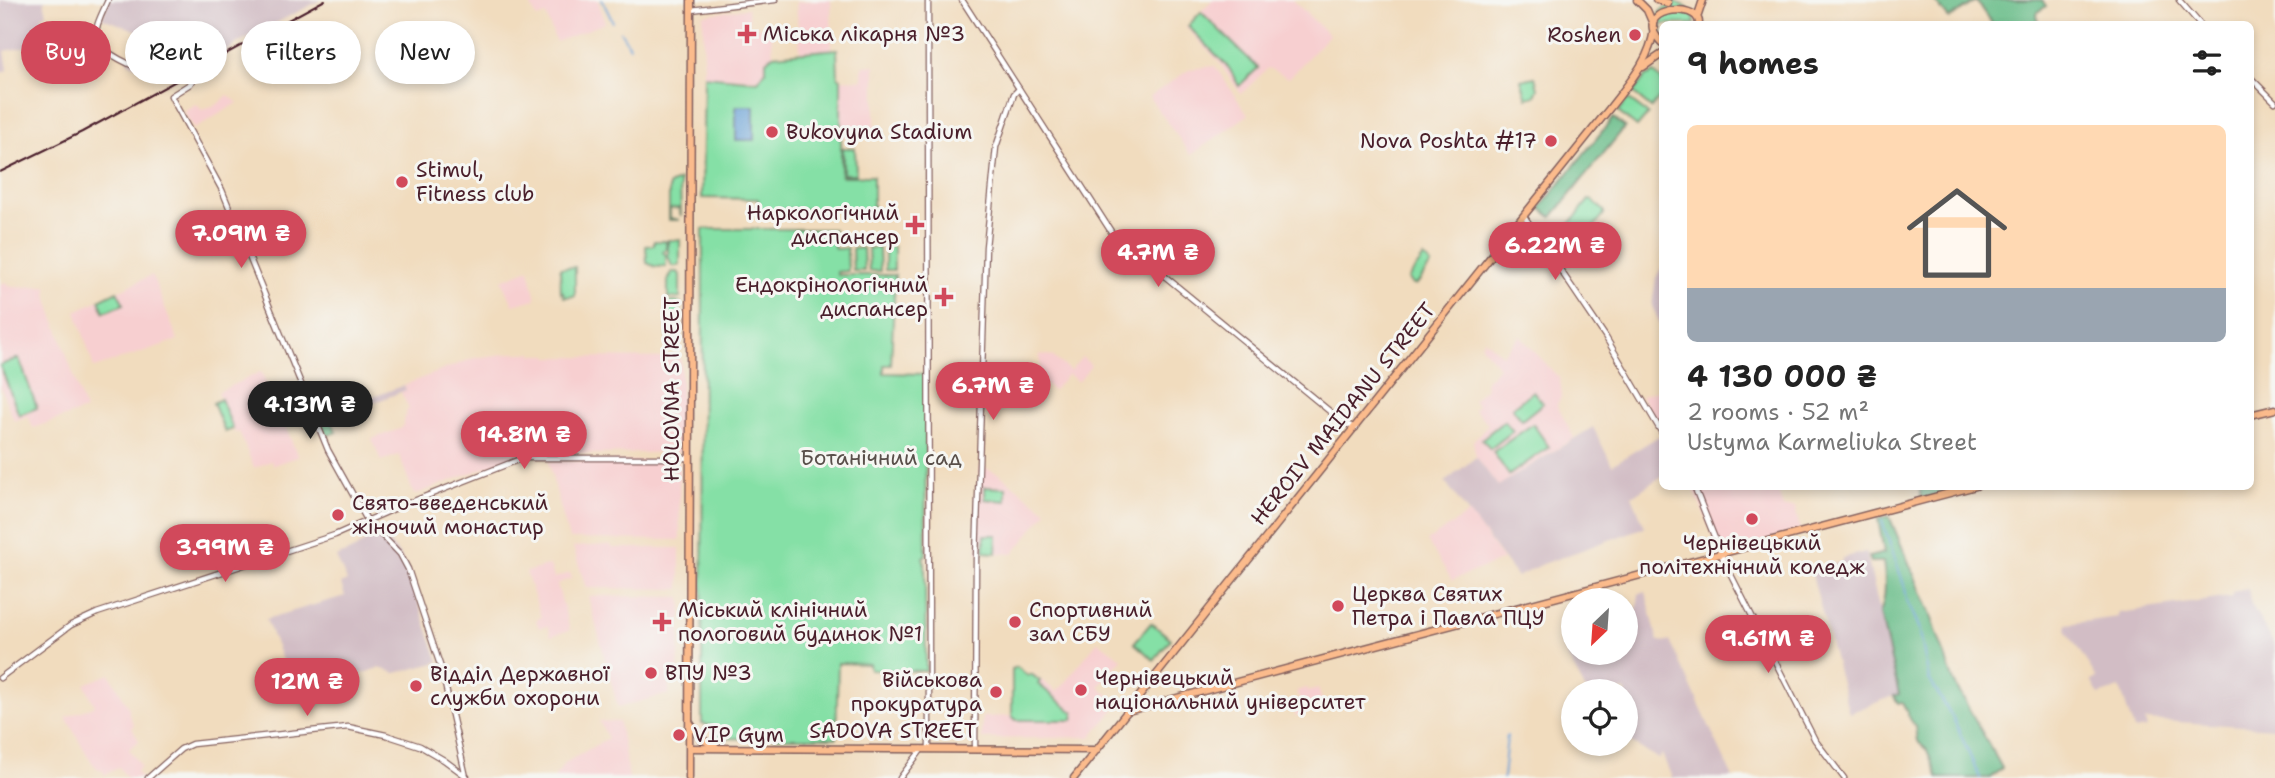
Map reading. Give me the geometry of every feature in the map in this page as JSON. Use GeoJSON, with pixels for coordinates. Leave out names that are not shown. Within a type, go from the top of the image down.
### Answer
{"type":"FeatureCollection","features":[{"type":"Feature","properties":{"kind":"main road","name":"HOLOVNA STREET"},"geometry":{"type":"LineString","coordinates":[[689,778],[691,0]]}},
{"type":"Feature","properties":{"kind":"main road"},"geometry":{"type":"LineString","coordinates":[[1637,0],[1647,10],[1659,38]]}},
{"type":"Feature","properties":{"kind":"main road"},"geometry":{"type":"LineString","coordinates":[[1656,0],[1668,3],[1677,1]]}},
{"type":"Feature","properties":{"kind":"main road"},"geometry":{"type":"LineString","coordinates":[[1699,21],[1703,0]]}},
{"type":"Feature","properties":{"kind":"main road"},"geometry":{"type":"LineString","coordinates":[[1639,70],[1650,49],[1657,12],[1668,3]]}},
{"type":"Feature","properties":{"kind":"main road"},"geometry":{"type":"LineString","coordinates":[[1685,3],[1698,15]]}},
{"type":"Feature","properties":{"kind":"main road"},"geometry":{"type":"LineString","coordinates":[[1639,70],[1659,56]]}},
{"type":"Feature","properties":{"kind":"main road","name":"HEROIV MAIDANU STREET"},"geometry":{"type":"LineString","coordinates":[[1074,778],[1356,428],[1639,70]]}},
{"type":"Feature","properties":{"kind":"main road"},"geometry":{"type":"LineString","coordinates":[[2254,413],[2275,409]]}},
{"type":"Feature","properties":{"kind":"main road"},"geometry":{"type":"LineString","coordinates":[[1126,712],[1961,490]]}},
{"type":"Feature","properties":{"kind":"main road"},"geometry":{"type":"LineString","coordinates":[[690,723],[701,738],[719,748]]}},
{"type":"Feature","properties":{"kind":"main road"},"geometry":{"type":"LineString","coordinates":[[690,746],[693,740],[701,738]]}},
{"type":"Feature","properties":{"kind":"main road","name":"SADOVA STREET"},"geometry":{"type":"LineString","coordinates":[[690,746],[1096,750]]}},
{"type":"Feature","properties":{"kind":"street"},"geometry":{"type":"LineString","coordinates":[[108,0],[96,33],[96,40],[102,48],[126,63],[142,69],[152,70],[179,61],[197,73],[191,83],[172,96],[173,100],[222,190],[328,450],[367,520],[400,554],[408,569],[442,671],[467,778]]}},
{"type":"Feature","properties":{"kind":"street"},"geometry":{"type":"LineString","coordinates":[[691,10],[775,0]]}},
{"type":"Feature","properties":{"kind":"street"},"geometry":{"type":"LineString","coordinates":[[900,778],[926,749],[928,0]]}},
{"type":"Feature","properties":{"kind":"street"},"geometry":{"type":"LineString","coordinates":[[962,0],[1112,233],[1344,423],[1356,428]]}},
{"type":"Feature","properties":{"kind":"street"},"geometry":{"type":"LineString","coordinates":[[2179,0],[2197,21]]}},
{"type":"Feature","properties":{"kind":"street"},"geometry":{"type":"LineString","coordinates":[[2254,80],[2275,102]]}},
{"type":"Feature","properties":{"kind":"street"},"geometry":{"type":"LineString","coordinates":[[975,748],[976,559],[986,247],[996,147],[1013,94],[1019,89]]}},
{"type":"Feature","properties":{"kind":"street"},"geometry":{"type":"LineString","coordinates":[[1524,216],[1605,336],[1659,428]]}},
{"type":"Feature","properties":{"kind":"street"},"geometry":{"type":"LineString","coordinates":[[0,678],[80,621],[173,587],[307,545],[523,458],[688,458]]}},
{"type":"Feature","properties":{"kind":"street"},"geometry":{"type":"LineString","coordinates":[[1696,490],[1721,554],[1815,740],[1844,778]]}},
{"type":"Feature","properties":{"kind":"street"},"geometry":{"type":"LineString","coordinates":[[148,778],[181,749],[192,744],[348,727],[420,746],[467,778]]}},
{"type":"Feature","properties":{"kind":"shaded area"},"geometry":{"type":"Polygon","coordinates":[[[0,0],[47,0],[44,1],[47,14],[42,15],[43,21],[21,21],[21,48],[5,51],[8,70],[0,72],[0,0]]]}},
{"type":"Feature","properties":{"kind":"shaded area"},"geometry":{"type":"Polygon","coordinates":[[[109,0],[321,0],[280,21],[241,21],[241,41],[227,50],[227,21],[125,21],[125,26],[102,18],[109,0]]]}},
{"type":"Feature","properties":{"kind":"shaded area"},"geometry":{"type":"Polygon","coordinates":[[[528,0],[598,0],[605,23],[556,42],[546,15],[537,18],[528,0]]]}},
{"type":"Feature","properties":{"kind":"shaded area"},"geometry":{"type":"Polygon","coordinates":[[[831,0],[832,50],[800,51],[796,2],[831,0]]]}},
{"type":"Feature","properties":{"kind":"shaded area"},"geometry":{"type":"Polygon","coordinates":[[[1212,0],[1293,0],[1329,35],[1289,78],[1268,68],[1241,94],[1218,61],[1186,27],[1212,0]]]}},
{"type":"Feature","properties":{"kind":"shaded area"},"geometry":{"type":"Polygon","coordinates":[[[748,8],[749,27],[771,28],[773,55],[766,61],[766,70],[760,79],[704,76],[703,15],[748,8]]]}},
{"type":"Feature","properties":{"kind":"shaded area"},"geometry":{"type":"Polygon","coordinates":[[[875,65],[875,137],[841,137],[841,79],[862,80],[862,66],[875,65]]]}},
{"type":"Feature","properties":{"kind":"shaded area"},"geometry":{"type":"Polygon","coordinates":[[[1215,66],[1248,115],[1191,155],[1149,97],[1190,69],[1215,66]]]}},
{"type":"Feature","properties":{"kind":"shaded area"},"geometry":{"type":"Polygon","coordinates":[[[228,95],[238,103],[194,129],[183,111],[196,104],[202,110],[218,104],[228,95]]]}},
{"type":"Feature","properties":{"kind":"shaded area"},"geometry":{"type":"Polygon","coordinates":[[[529,269],[536,299],[513,305],[502,280],[529,269]]]}},
{"type":"Feature","properties":{"kind":"shaded area"},"geometry":{"type":"Polygon","coordinates":[[[1659,272],[1659,321],[1652,306],[1659,272]]]}},
{"type":"Feature","properties":{"kind":"shaded area"},"geometry":{"type":"Polygon","coordinates":[[[152,275],[178,340],[94,368],[76,311],[152,275]]]}},
{"type":"Feature","properties":{"kind":"shaded area"},"geometry":{"type":"Polygon","coordinates":[[[6,282],[9,286],[47,286],[48,299],[85,410],[33,428],[28,416],[14,421],[0,386],[0,284],[6,282]]]}},
{"type":"Feature","properties":{"kind":"shaded area"},"geometry":{"type":"Polygon","coordinates":[[[1520,336],[1560,379],[1562,395],[1557,405],[1574,438],[1498,486],[1476,457],[1473,441],[1488,424],[1474,409],[1478,406],[1473,400],[1486,388],[1485,382],[1499,367],[1481,346],[1484,339],[1502,355],[1520,336]]]}},
{"type":"Feature","properties":{"kind":"shaded area"},"geometry":{"type":"Polygon","coordinates":[[[533,353],[549,357],[681,358],[681,452],[597,454],[540,451],[521,454],[414,495],[399,455],[381,461],[372,439],[402,428],[409,409],[401,392],[406,389],[404,385],[474,358],[533,353]]]}},
{"type":"Feature","properties":{"kind":"shaded area"},"geometry":{"type":"Polygon","coordinates":[[[1040,354],[1052,356],[1070,371],[1082,357],[1091,365],[1078,382],[1068,374],[1053,391],[1039,379],[1040,354]]]}},
{"type":"Feature","properties":{"kind":"shaded area"},"geometry":{"type":"Polygon","coordinates":[[[260,372],[274,401],[270,403],[277,422],[283,420],[298,457],[273,465],[271,461],[254,468],[239,432],[235,433],[218,392],[260,372]]]}},
{"type":"Feature","properties":{"kind":"shaded area"},"geometry":{"type":"Polygon","coordinates":[[[404,385],[406,390],[360,408],[358,403],[404,385]]]}},
{"type":"Feature","properties":{"kind":"shaded area"},"geometry":{"type":"Polygon","coordinates":[[[1659,390],[1659,429],[1641,396],[1659,390]]]}},
{"type":"Feature","properties":{"kind":"shaded area"},"geometry":{"type":"Polygon","coordinates":[[[1593,427],[1612,465],[1659,436],[1659,478],[1632,496],[1645,527],[1543,564],[1517,577],[1445,482],[1476,457],[1498,486],[1593,427]]]}},
{"type":"Feature","properties":{"kind":"shaded area"},"geometry":{"type":"Polygon","coordinates":[[[548,461],[679,461],[680,540],[569,539],[548,461]]]}},
{"type":"Feature","properties":{"kind":"shaded area"},"geometry":{"type":"Polygon","coordinates":[[[980,466],[999,474],[1047,511],[1013,554],[977,553],[980,466]]]}},
{"type":"Feature","properties":{"kind":"shaded area","name":"Чернівецький політехнічний коледж"},"geometry":{"type":"Polygon","coordinates":[[[1694,490],[1778,490],[1783,508],[1795,507],[1800,530],[1721,555],[1694,490]]]}},
{"type":"Feature","properties":{"kind":"shaded area"},"geometry":{"type":"Polygon","coordinates":[[[1469,513],[1503,560],[1452,580],[1427,541],[1469,513]]]}},
{"type":"Feature","properties":{"kind":"shaded area"},"geometry":{"type":"Polygon","coordinates":[[[379,531],[399,554],[407,569],[439,662],[396,673],[379,668],[296,696],[266,619],[345,596],[341,584],[347,581],[336,557],[355,549],[379,531]]]}},
{"type":"Feature","properties":{"kind":"shaded area"},"geometry":{"type":"Polygon","coordinates":[[[611,545],[612,548],[680,548],[680,589],[586,588],[573,547],[611,545]]]}},
{"type":"Feature","properties":{"kind":"shaded area"},"geometry":{"type":"Polygon","coordinates":[[[1866,552],[1899,694],[1849,713],[1811,571],[1842,562],[1842,558],[1866,552]]]}},
{"type":"Feature","properties":{"kind":"shaded area"},"geometry":{"type":"Polygon","coordinates":[[[550,565],[554,578],[570,573],[572,578],[557,584],[570,630],[551,636],[548,626],[539,628],[536,620],[541,617],[526,572],[550,565]]]}},
{"type":"Feature","properties":{"kind":"shaded area"},"geometry":{"type":"Polygon","coordinates":[[[2248,589],[2251,604],[2275,646],[2275,728],[2145,720],[2147,728],[2134,730],[2120,688],[2099,695],[2091,681],[2097,678],[2066,630],[2067,624],[2118,617],[2118,613],[2232,597],[2232,592],[2248,589]]]}},
{"type":"Feature","properties":{"kind":"shaded area"},"geometry":{"type":"Polygon","coordinates":[[[1646,592],[1658,642],[1670,641],[1733,778],[1672,778],[1662,754],[1659,759],[1638,747],[1638,679],[1580,679],[1572,665],[1638,665],[1639,593],[1646,592]]]}},
{"type":"Feature","properties":{"kind":"shaded area"},"geometry":{"type":"Polygon","coordinates":[[[588,596],[680,597],[680,678],[669,680],[669,694],[618,707],[588,596]]]}},
{"type":"Feature","properties":{"kind":"shaded area","name":"Чернівецький національний університет"},"geometry":{"type":"Polygon","coordinates":[[[1098,641],[1122,659],[1099,686],[1119,704],[1091,737],[982,739],[982,717],[1012,716],[1032,673],[1057,692],[1098,641]]]}},
{"type":"Feature","properties":{"kind":"shaded area"},"geometry":{"type":"Polygon","coordinates":[[[110,674],[129,708],[134,725],[132,727],[139,741],[129,749],[141,766],[136,772],[141,778],[127,778],[119,767],[105,775],[90,760],[66,717],[95,706],[85,684],[110,674]]]}},
{"type":"Feature","properties":{"kind":"shaded area"},"geometry":{"type":"Polygon","coordinates":[[[1307,688],[1309,691],[1318,688],[1324,707],[1296,716],[1291,703],[1300,700],[1296,691],[1307,688]]]}},
{"type":"Feature","properties":{"kind":"shaded area"},"geometry":{"type":"Polygon","coordinates":[[[599,721],[619,722],[629,778],[554,778],[565,763],[608,738],[599,721]]]}},
{"type":"Feature","properties":{"kind":"green space"},"geometry":{"type":"Polygon","coordinates":[[[1934,0],[2042,0],[2046,6],[2037,13],[2038,21],[1990,21],[1976,1],[1949,19],[1934,0]]]}},
{"type":"Feature","properties":{"kind":"green space"},"geometry":{"type":"Polygon","coordinates":[[[1676,3],[1684,6],[1690,10],[1694,21],[1659,21],[1659,34],[1656,27],[1657,16],[1669,5],[1676,3]]]}},
{"type":"Feature","properties":{"kind":"green space"},"geometry":{"type":"Polygon","coordinates":[[[1201,12],[1258,68],[1239,86],[1229,68],[1188,26],[1201,12]]]}},
{"type":"Feature","properties":{"kind":"green space","name":"Bukovyna Stadium"},"geometry":{"type":"Polygon","coordinates":[[[837,49],[838,77],[841,79],[841,176],[873,176],[873,210],[789,209],[759,212],[758,199],[702,198],[704,76],[758,81],[766,70],[766,61],[773,55],[837,49]]]}},
{"type":"Feature","properties":{"kind":"green space"},"geometry":{"type":"Polygon","coordinates":[[[1654,73],[1659,77],[1659,98],[1651,108],[1633,93],[1645,77],[1654,73]]]}},
{"type":"Feature","properties":{"kind":"green space"},"geometry":{"type":"Polygon","coordinates":[[[1535,77],[1538,88],[1535,96],[1527,98],[1521,80],[1535,77]]]}},
{"type":"Feature","properties":{"kind":"green space"},"geometry":{"type":"Polygon","coordinates":[[[1628,99],[1648,114],[1637,127],[1618,112],[1628,99]]]}},
{"type":"Feature","properties":{"kind":"green space"},"geometry":{"type":"Polygon","coordinates":[[[1613,118],[1625,127],[1552,217],[1540,208],[1613,118]]]}},
{"type":"Feature","properties":{"kind":"green space"},"geometry":{"type":"Polygon","coordinates":[[[843,148],[855,148],[856,174],[843,174],[843,148]]]}},
{"type":"Feature","properties":{"kind":"green space"},"geometry":{"type":"Polygon","coordinates":[[[680,180],[681,216],[679,208],[670,209],[670,218],[679,220],[669,220],[669,185],[680,180]]]}},
{"type":"Feature","properties":{"kind":"green space"},"geometry":{"type":"Polygon","coordinates":[[[1589,200],[1604,211],[1604,214],[1585,238],[1570,224],[1589,200]]]}},
{"type":"Feature","properties":{"kind":"green space","name":"Ботанічний сад"},"geometry":{"type":"Polygon","coordinates":[[[703,229],[834,229],[834,247],[847,248],[848,271],[837,272],[837,275],[895,275],[891,365],[884,365],[884,373],[925,374],[926,555],[923,557],[926,671],[870,670],[869,664],[838,663],[836,738],[773,738],[767,734],[760,739],[721,738],[716,735],[712,726],[702,724],[703,229]]]}},
{"type":"Feature","properties":{"kind":"green space"},"geometry":{"type":"Polygon","coordinates":[[[668,240],[680,240],[678,266],[672,266],[668,256],[668,240]]]}},
{"type":"Feature","properties":{"kind":"green space"},"geometry":{"type":"Polygon","coordinates":[[[654,241],[666,241],[666,249],[663,252],[666,255],[666,266],[656,267],[647,263],[646,246],[654,245],[654,241]]]}},
{"type":"Feature","properties":{"kind":"green space"},"geometry":{"type":"Polygon","coordinates":[[[885,247],[894,247],[894,270],[885,270],[885,247]]]}},
{"type":"Feature","properties":{"kind":"green space"},"geometry":{"type":"Polygon","coordinates":[[[863,248],[864,271],[853,271],[852,249],[863,248]]]}},
{"type":"Feature","properties":{"kind":"green space"},"geometry":{"type":"Polygon","coordinates":[[[868,248],[879,248],[880,271],[869,271],[868,248]]]}},
{"type":"Feature","properties":{"kind":"green space"},"geometry":{"type":"Polygon","coordinates":[[[1424,257],[1431,265],[1417,284],[1412,285],[1408,279],[1424,257]]]}},
{"type":"Feature","properties":{"kind":"green space"},"geometry":{"type":"Polygon","coordinates":[[[575,267],[575,296],[564,297],[563,292],[561,293],[560,268],[575,267]]]}},
{"type":"Feature","properties":{"kind":"green space"},"geometry":{"type":"Polygon","coordinates":[[[672,272],[678,272],[680,275],[680,298],[668,298],[668,281],[672,272]]]}},
{"type":"Feature","properties":{"kind":"green space"},"geometry":{"type":"Polygon","coordinates":[[[117,291],[124,304],[104,312],[99,300],[117,291]]]}},
{"type":"Feature","properties":{"kind":"green space"},"geometry":{"type":"Polygon","coordinates":[[[668,302],[680,302],[680,342],[668,342],[668,302]]]}},
{"type":"Feature","properties":{"kind":"green space"},"geometry":{"type":"Polygon","coordinates":[[[19,358],[37,408],[19,415],[0,365],[19,358]]]}},
{"type":"Feature","properties":{"kind":"green space"},"geometry":{"type":"Polygon","coordinates":[[[1533,391],[1543,403],[1522,420],[1512,408],[1533,391]]]}},
{"type":"Feature","properties":{"kind":"green space"},"geometry":{"type":"Polygon","coordinates":[[[221,399],[233,429],[225,432],[213,403],[221,399]]]}},
{"type":"Feature","properties":{"kind":"green space"},"geometry":{"type":"Polygon","coordinates":[[[329,414],[336,432],[326,436],[320,420],[329,414]]]}},
{"type":"Feature","properties":{"kind":"green space"},"geometry":{"type":"Polygon","coordinates":[[[1504,421],[1513,431],[1490,449],[1482,439],[1504,421]]]}},
{"type":"Feature","properties":{"kind":"green space"},"geometry":{"type":"Polygon","coordinates":[[[1533,424],[1549,447],[1509,475],[1493,452],[1533,424]]]}},
{"type":"Feature","properties":{"kind":"green space"},"geometry":{"type":"Polygon","coordinates":[[[985,487],[1006,488],[1006,501],[985,499],[985,487]]]}},
{"type":"Feature","properties":{"kind":"green space"},"geometry":{"type":"Polygon","coordinates":[[[1921,490],[1956,490],[1922,499],[1921,490]]]}},
{"type":"Feature","properties":{"kind":"green space"},"geometry":{"type":"Polygon","coordinates":[[[1889,516],[1929,610],[1954,682],[2002,768],[1990,778],[1938,778],[1927,750],[1917,741],[1915,727],[1902,703],[1898,703],[1894,696],[1899,694],[1880,613],[1885,588],[1883,562],[1871,562],[1869,557],[1884,553],[1878,519],[1889,516]]]}},
{"type":"Feature","properties":{"kind":"green space"},"geometry":{"type":"Polygon","coordinates":[[[985,535],[997,535],[996,553],[984,552],[985,535]]]}},
{"type":"Feature","properties":{"kind":"green space"},"geometry":{"type":"Polygon","coordinates":[[[1151,623],[1171,639],[1154,660],[1134,643],[1151,623]]]}},
{"type":"Feature","properties":{"kind":"green space"},"geometry":{"type":"Polygon","coordinates":[[[1017,667],[1040,681],[1038,684],[1074,713],[1073,720],[1016,720],[1012,716],[1012,669],[1017,667]]]}},
{"type":"Feature","properties":{"kind":"water"},"geometry":{"type":"Polygon","coordinates":[[[736,106],[754,106],[754,140],[736,140],[736,106]]]}},
{"type":"Feature","properties":{"kind":"waterway"},"geometry":{"type":"LineString","coordinates":[[602,0],[613,22]]}},
{"type":"Feature","properties":{"kind":"waterway"},"geometry":{"type":"LineString","coordinates":[[620,31],[630,47]]}},
{"type":"Feature","properties":{"kind":"waterway"},"geometry":{"type":"LineString","coordinates":[[1882,521],[1907,600],[1919,627],[1929,679],[1953,718],[1980,778]]}},
{"type":"Feature","properties":{"kind":"waterway"},"geometry":{"type":"LineString","coordinates":[[1503,778],[1507,736]]}},
{"type":"Feature","properties":{"kind":"railway"},"geometry":{"type":"LineString","coordinates":[[0,172],[82,132],[325,0]]}},
{"type":"Feature","properties":{"kind":"place","name":"Міська лікарня №3"},"geometry":{"type":"Point","coordinates":[747,34]}},
{"type":"Feature","properties":{"kind":"place","name":"Roshen"},"geometry":{"type":"Point","coordinates":[1635,35]}},
{"type":"Feature","properties":{"kind":"place","name":"Bukovyna Stadium"},"geometry":{"type":"Point","coordinates":[772,132]}},
{"type":"Feature","properties":{"kind":"place","name":"Nova Poshta #17"},"geometry":{"type":"Point","coordinates":[1551,141]}},
{"type":"Feature","properties":{"kind":"place","name":"Stimul, Fitness club"},"geometry":{"type":"Point","coordinates":[402,182]}},
{"type":"Feature","properties":{"kind":"place","name":"Наркологічний диспансер"},"geometry":{"type":"Point","coordinates":[915,225]}},
{"type":"Feature","properties":{"kind":"place","name":"Ендокрінологічний диспансер"},"geometry":{"type":"Point","coordinates":[944,297]}},
{"type":"Feature","properties":{"kind":"place","name":"Свято-введенський жіночий монастир"},"geometry":{"type":"Point","coordinates":[338,515]}},
{"type":"Feature","properties":{"kind":"place","name":"Чернівецький політехнічний коледж"},"geometry":{"type":"Point","coordinates":[1752,519]}},
{"type":"Feature","properties":{"kind":"place","name":"Церква Святих Петра і Павла ПЦУ"},"geometry":{"type":"Point","coordinates":[1338,606]}},
{"type":"Feature","properties":{"kind":"place","name":"Міський клінічний пологовий будинок №1"},"geometry":{"type":"Point","coordinates":[662,622]}},
{"type":"Feature","properties":{"kind":"place","name":"Спортивний зал СБУ"},"geometry":{"type":"Point","coordinates":[1015,622]}},
{"type":"Feature","properties":{"kind":"place","name":"ВПУ №3"},"geometry":{"type":"Point","coordinates":[651,673]}},
{"type":"Feature","properties":{"kind":"place","name":"Відділ Державної служби охорони"},"geometry":{"type":"Point","coordinates":[416,686]}},
{"type":"Feature","properties":{"kind":"place","name":"Чернівецький національний університет"},"geometry":{"type":"Point","coordinates":[1081,690]}},
{"type":"Feature","properties":{"kind":"place","name":"Військова прокуратура"},"geometry":{"type":"Point","coordinates":[996,692]}},
{"type":"Feature","properties":{"kind":"place","name":"VIP Gym"},"geometry":{"type":"Point","coordinates":[679,735]}}]}
